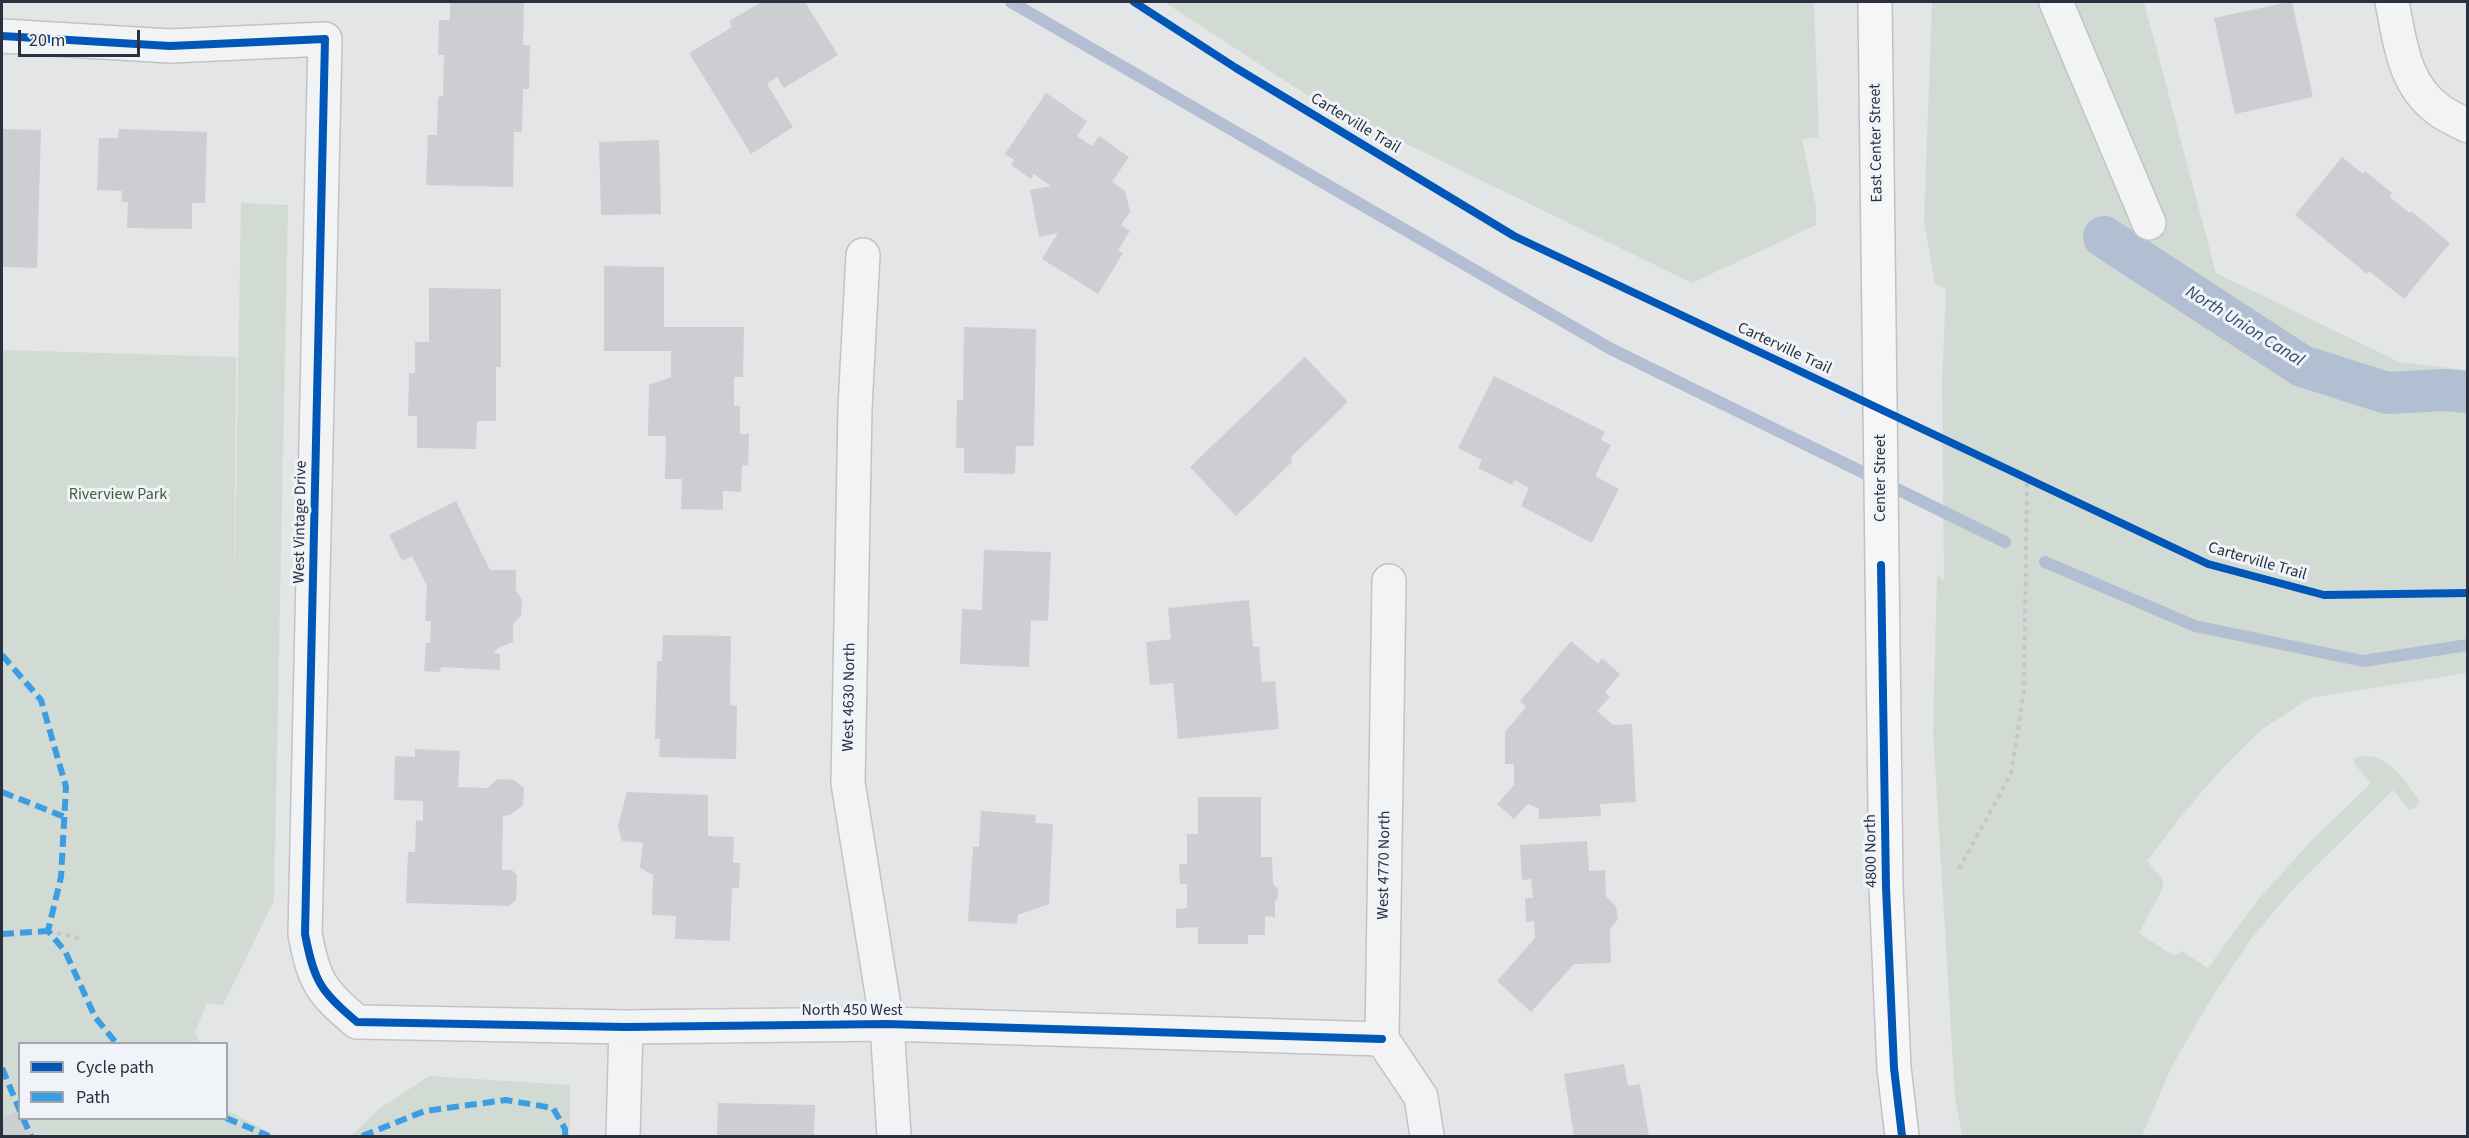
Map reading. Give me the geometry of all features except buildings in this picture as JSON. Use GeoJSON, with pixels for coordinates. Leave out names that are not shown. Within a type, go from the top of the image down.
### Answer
{"type":"FeatureCollection","features":[{"type":"Feature","properties":{"kind":"main road","name":"East Center Street"},"geometry":{"type":"LineString","coordinates":[[1875,2],[1880,284]]}},
{"type":"Feature","properties":{"kind":"main road","name":"Center Street"},"geometry":{"type":"LineString","coordinates":[[1880,284],[1881,565]]}},
{"type":"Feature","properties":{"kind":"main road","name":"4800 North"},"geometry":{"type":"LineString","coordinates":[[1881,565],[1886,887],[1894,1068],[1902,1137]]}},
{"type":"Feature","properties":{"kind":"street"},"geometry":{"type":"LineString","coordinates":[[2056,2],[2149,223]]}},
{"type":"Feature","properties":{"kind":"street"},"geometry":{"type":"LineString","coordinates":[[2392,2],[2404,64],[2420,92],[2439,110],[2468,126]]}},
{"type":"Feature","properties":{"kind":"street","name":"West Vintage Drive"},"geometry":{"type":"LineString","coordinates":[[2,36],[170,46],[325,39],[305,934],[312,970],[330,1000]]}},
{"type":"Feature","properties":{"kind":"street","name":"West 4630 North"},"geometry":{"type":"LineString","coordinates":[[863,255],[855,408],[848,783],[887,1024],[894,1137]]}},
{"type":"Feature","properties":{"kind":"street","name":"West 4770 North"},"geometry":{"type":"LineString","coordinates":[[1382,1039],[1389,581]]}},
{"type":"Feature","properties":{"kind":"street","name":"North 450 West"},"geometry":{"type":"LineString","coordinates":[[330,1000],[357,1022],[626,1027],[887,1024],[1382,1039]]}},
{"type":"Feature","properties":{"kind":"street"},"geometry":{"type":"LineString","coordinates":[[623,1137],[626,1027]]}},
{"type":"Feature","properties":{"kind":"street"},"geometry":{"type":"LineString","coordinates":[[1382,1039],[1421,1097],[1427,1137]]}},
{"type":"Feature","properties":{"kind":"path"},"geometry":{"type":"LineString","coordinates":[[2016,473],[2037,483]]}},
{"type":"Feature","properties":{"kind":"path"},"geometry":{"type":"LineString","coordinates":[[1959,868],[2011,774],[2024,690],[2026,478]]}},
{"type":"Feature","properties":{"kind":"path"},"geometry":{"type":"LineString","coordinates":[[48,931],[79,938]]}},
{"type":"Feature","properties":{"kind":"green space"},"geometry":{"type":"Polygon","coordinates":[[[1164,2],[1814,2],[1819,137],[1802,139],[1816,207],[1816,225],[1692,283],[1310,97],[1164,2]]]}},
{"type":"Feature","properties":{"kind":"green space"},"geometry":{"type":"Polygon","coordinates":[[[1932,2],[2144,2],[2216,273],[2399,362],[2467,370],[2467,673],[2310,698],[2261,730],[2220,771],[2147,861],[2163,880],[2163,888],[2139,933],[2174,956],[2182,951],[2208,968],[2257,901],[2311,841],[2371,783],[2355,765],[2354,758],[2375,757],[2392,767],[2419,800],[2416,808],[2409,810],[2393,790],[2294,888],[2251,939],[2214,994],[2172,1066],[2142,1136],[1962,1136],[1955,1097],[1933,731],[1937,574],[1944,581],[1942,382],[1946,289],[1935,283],[1924,222],[1932,2]]]}},
{"type":"Feature","properties":{"kind":"green space","name":"Riverview Park"},"geometry":{"type":"Polygon","coordinates":[[[241,203],[288,205],[274,901],[223,1005],[207,1003],[195,1032],[200,1042],[18,1042],[18,1120],[228,1120],[228,1111],[276,1136],[2,1136],[2,350],[236,357],[234,612],[241,203]]]}},
{"type":"Feature","properties":{"kind":"green space"},"geometry":{"type":"Polygon","coordinates":[[[429,1076],[570,1085],[570,1136],[351,1136],[379,1109],[429,1076]]]}},
{"type":"Feature","properties":{"kind":"waterway"},"geometry":{"type":"LineString","coordinates":[[1011,2],[1611,349],[2005,542]]}},
{"type":"Feature","properties":{"kind":"waterway","name":"North Union Canal"},"geometry":{"type":"LineString","coordinates":[[2104,237],[2302,366],[2387,393],[2446,390],[2468,392]]}},
{"type":"Feature","properties":{"kind":"waterway"},"geometry":{"type":"LineString","coordinates":[[2045,562],[2195,626],[2363,661],[2468,645]]}},
{"type":"Feature","properties":{"kind":"marked path"},"geometry":{"type":"LineString","coordinates":[[2,655],[41,700],[66,787],[61,877],[48,931],[65,951],[95,1017],[115,1042]]}},
{"type":"Feature","properties":{"kind":"marked path"},"geometry":{"type":"LineString","coordinates":[[2,792],[65,817]]}},
{"type":"Feature","properties":{"kind":"marked path"},"geometry":{"type":"LineString","coordinates":[[2,934],[48,931]]}},
{"type":"Feature","properties":{"kind":"marked path"},"geometry":{"type":"LineString","coordinates":[[2,1068],[18,1106]]}},
{"type":"Feature","properties":{"kind":"marked path"},"geometry":{"type":"LineString","coordinates":[[362,1136],[425,1111],[506,1100],[553,1108],[565,1129],[565,1136]]}},
{"type":"Feature","properties":{"kind":"marked path"},"geometry":{"type":"LineString","coordinates":[[228,1119],[269,1136]]}},
{"type":"Feature","properties":{"kind":"marked path"},"geometry":{"type":"LineString","coordinates":[[24,1120],[31,1136]]}},
{"type":"Feature","properties":{"kind":"cycle path","name":"Carterville Trail"},"geometry":{"type":"LineString","coordinates":[[1134,2],[1236,68],[1514,236],[2208,564],[2324,595],[2468,593]]}},
{"type":"Feature","properties":{"kind":"cycle path"},"geometry":{"type":"LineString","coordinates":[[2,36],[170,46],[325,39],[305,934],[320,984],[335,1002],[357,1022],[626,1027],[887,1024],[1382,1039]]}},
{"type":"Feature","properties":{"kind":"cycle path"},"geometry":{"type":"LineString","coordinates":[[1881,565],[1886,887],[1894,1068],[1902,1136]]}}]}
